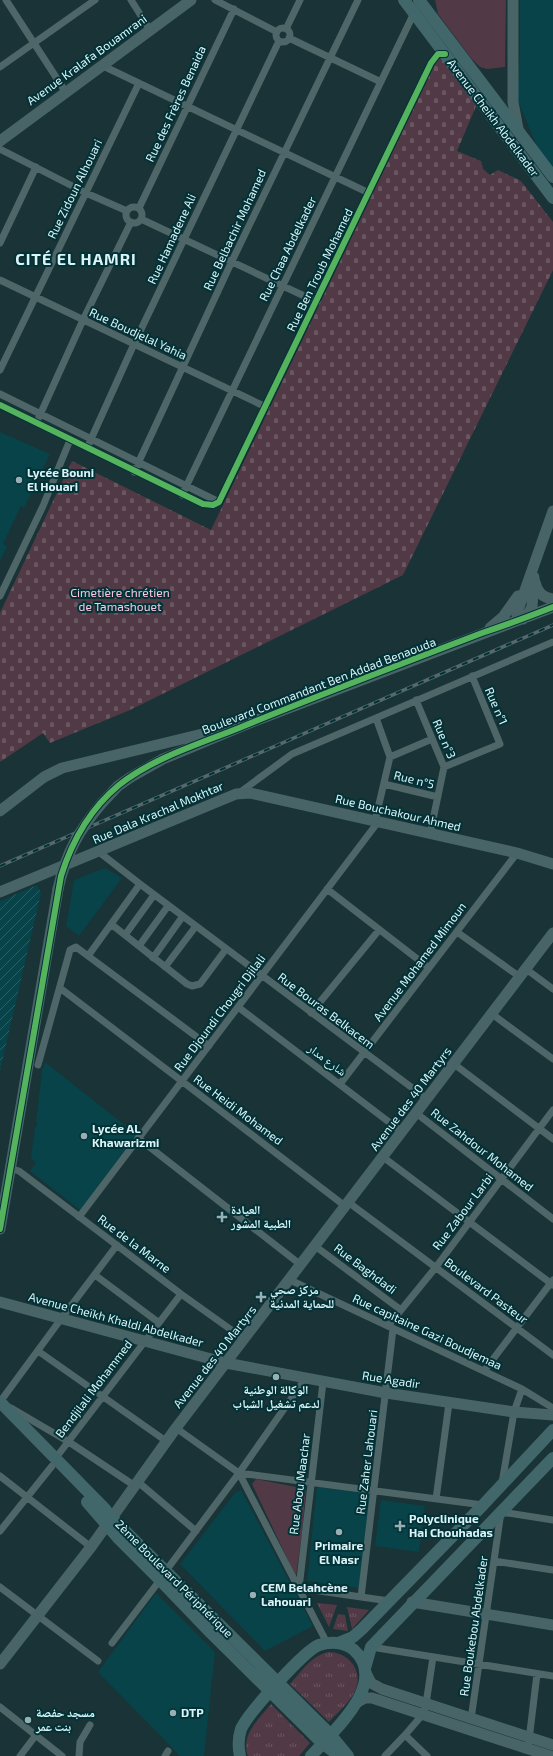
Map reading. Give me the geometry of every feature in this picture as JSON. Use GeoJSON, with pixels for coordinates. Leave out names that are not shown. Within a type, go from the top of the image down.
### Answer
{"type":"FeatureCollection","features":[{"type":"Feature","properties":{"kind":"main road","name":"Avenue Cheikh Abdelkader"},"geometry":{"type":"LineString","coordinates":[[404,0],[445,54],[553,177]]}},
{"type":"Feature","properties":{"kind":"main road","name":"Avenue Cheikh Abdelkader"},"geometry":{"type":"LineString","coordinates":[[419,0],[491,95],[553,198]]}},
{"type":"Feature","properties":{"kind":"main road"},"geometry":{"type":"LineString","coordinates":[[430,0],[436,21]]}},
{"type":"Feature","properties":{"kind":"main road","name":"2ème Boulevard Périphérique"},"geometry":{"type":"LineString","coordinates":[[0,1402],[53,1462]]}},
{"type":"Feature","properties":{"kind":"main road","name":"2ème Boulevard Périphérique"},"geometry":{"type":"LineString","coordinates":[[0,1412],[105,1509],[109,1522],[163,1576],[279,1682],[326,1738],[328,1746],[339,1756]]}},
{"type":"Feature","properties":{"kind":"main road"},"geometry":{"type":"LineString","coordinates":[[238,1753],[239,1736],[246,1721],[270,1691],[311,1649],[353,1637],[483,1505],[553,1430]]}},
{"type":"Feature","properties":{"kind":"main road"},"geometry":{"type":"LineString","coordinates":[[311,1756],[356,1703],[364,1688],[365,1671],[371,1647],[412,1602],[553,1458]]}},
{"type":"Feature","properties":{"kind":"main road","name":"2ème Boulevard Périphérique"},"geometry":{"type":"LineString","coordinates":[[163,1576],[211,1633],[270,1691],[348,1756]]}},
{"type":"Feature","properties":{"kind":"main road"},"geometry":{"type":"LineString","coordinates":[[333,1643],[349,1647],[355,1651],[360,1657],[365,1671]]}},
{"type":"Feature","properties":{"kind":"street"},"geometry":{"type":"LineString","coordinates":[[6,0],[66,91]]}},
{"type":"Feature","properties":{"kind":"street"},"geometry":{"type":"LineString","coordinates":[[0,67],[95,0]]}},
{"type":"Feature","properties":{"kind":"street"},"geometry":{"type":"LineString","coordinates":[[131,0],[150,30]]}},
{"type":"Feature","properties":{"kind":"street","name":"Avenue Kralafa Bouamrani"},"geometry":{"type":"LineString","coordinates":[[0,141],[191,0]]}},
{"type":"Feature","properties":{"kind":"street"},"geometry":{"type":"LineString","coordinates":[[215,0],[277,32]]}},
{"type":"Feature","properties":{"kind":"street"},"geometry":{"type":"LineString","coordinates":[[286,29],[300,0]]}},
{"type":"Feature","properties":{"kind":"street","name":"Rue Belbachir Mohamed"},"geometry":{"type":"LineString","coordinates":[[134,472],[232,261],[358,0]]}},
{"type":"Feature","properties":{"kind":"street"},"geometry":{"type":"LineString","coordinates":[[513,0],[512,83],[514,112],[517,126],[514,132]]}},
{"type":"Feature","properties":{"kind":"street","name":"Rue des Frères Benaida"},"geometry":{"type":"LineString","coordinates":[[139,208],[234,9]]}},
{"type":"Feature","properties":{"kind":"street","name":"Rue Chaa Abdelkader"},"geometry":{"type":"LineString","coordinates":[[182,495],[414,13]]}},
{"type":"Feature","properties":{"kind":"street"},"geometry":{"type":"LineString","coordinates":[[281,28],[286,29],[290,33],[289,38],[285,42],[279,41],[276,37],[277,32],[281,28]]}},
{"type":"Feature","properties":{"kind":"street"},"geometry":{"type":"LineString","coordinates":[[289,38],[330,59],[381,82]]}},
{"type":"Feature","properties":{"kind":"street","name":"Rue Hamadene Ali"},"geometry":{"type":"LineString","coordinates":[[87,448],[134,344],[279,41]]}},
{"type":"Feature","properties":{"kind":"street","name":"Rue Ben Troub Mohamed"},"geometry":{"type":"LineString","coordinates":[[219,502],[317,302],[431,63],[438,54],[445,54]]}},
{"type":"Feature","properties":{"kind":"street"},"geometry":{"type":"LineString","coordinates":[[101,65],[369,192]]}},
{"type":"Feature","properties":{"kind":"street","name":"Rue Zidoun Alhouari"},"geometry":{"type":"LineString","coordinates":[[0,370],[139,83]]}},
{"type":"Feature","properties":{"kind":"street"},"geometry":{"type":"LineString","coordinates":[[491,95],[499,100],[505,99],[512,83]]}},
{"type":"Feature","properties":{"kind":"street"},"geometry":{"type":"LineString","coordinates":[[0,149],[86,193],[127,211]]}},
{"type":"Feature","properties":{"kind":"street"},"geometry":{"type":"LineString","coordinates":[[0,243],[36,167]]}},
{"type":"Feature","properties":{"kind":"street"},"geometry":{"type":"LineString","coordinates":[[127,211],[132,207],[139,208],[142,214],[138,222],[131,222]]}},
{"type":"Feature","properties":{"kind":"street"},"geometry":{"type":"LineString","coordinates":[[127,211],[127,217],[131,222]]}},
{"type":"Feature","properties":{"kind":"street"},"geometry":{"type":"LineString","coordinates":[[141,218],[317,302]]}},
{"type":"Feature","properties":{"kind":"street"},"geometry":{"type":"LineString","coordinates":[[36,424],[83,320],[131,222]]}},
{"type":"Feature","properties":{"kind":"street","name":"Rue Boudjelal Yahia"},"geometry":{"type":"LineString","coordinates":[[0,280],[266,407]]}},
{"type":"Feature","properties":{"kind":"street"},"geometry":{"type":"LineString","coordinates":[[0,394],[219,502]]}},
{"type":"Feature","properties":{"kind":"street"},"geometry":{"type":"LineString","coordinates":[[0,405],[182,495],[203,504],[213,505],[219,502]]}},
{"type":"Feature","properties":{"kind":"street"},"geometry":{"type":"LineString","coordinates":[[0,596],[43,506],[70,440]]}},
{"type":"Feature","properties":{"kind":"street"},"geometry":{"type":"LineString","coordinates":[[534,566],[532,606],[528,614],[523,619],[518,617],[518,610],[553,511]]}},
{"type":"Feature","properties":{"kind":"street"},"geometry":{"type":"LineString","coordinates":[[483,633],[496,624],[509,609],[522,591],[534,566]]}},
{"type":"Feature","properties":{"kind":"street"},"geometry":{"type":"LineString","coordinates":[[534,577],[535,584],[540,594],[544,597],[553,599]]}},
{"type":"Feature","properties":{"kind":"street","name":"Boulevard Commandant Ben Addad Benaouda"},"geometry":{"type":"LineString","coordinates":[[9,1168],[58,889],[70,849],[88,820],[118,786],[144,769],[257,720],[553,607]]}},
{"type":"Feature","properties":{"kind":"street"},"geometry":{"type":"LineString","coordinates":[[236,794],[292,754],[553,642]]}},
{"type":"Feature","properties":{"kind":"street","name":"Rue n°1"},"geometry":{"type":"LineString","coordinates":[[444,767],[500,744],[472,676]]}},
{"type":"Feature","properties":{"kind":"street","name":"Rue n°3"},"geometry":{"type":"LineString","coordinates":[[416,700],[444,767],[430,834]]}},
{"type":"Feature","properties":{"kind":"street"},"geometry":{"type":"LineString","coordinates":[[376,718],[390,757],[376,821]]}},
{"type":"Feature","properties":{"kind":"street"},"geometry":{"type":"LineString","coordinates":[[0,811],[44,776],[62,768],[257,720]]}},
{"type":"Feature","properties":{"kind":"street"},"geometry":{"type":"LineString","coordinates":[[390,757],[432,739]]}},
{"type":"Feature","properties":{"kind":"street","name":"Rue n°5"},"geometry":{"type":"LineString","coordinates":[[384,784],[438,797]]}},
{"type":"Feature","properties":{"kind":"street","name":"Rue Bouchakour Ahmed"},"geometry":{"type":"LineString","coordinates":[[236,794],[250,793],[517,853],[553,864]]}},
{"type":"Feature","properties":{"kind":"street","name":"Rue Dala Krachal Mokhtar"},"geometry":{"type":"LineString","coordinates":[[0,892],[54,868],[99,852],[236,794]]}},
{"type":"Feature","properties":{"kind":"street","name":"Rue Djoundi Chougri Djilali"},"geometry":{"type":"LineString","coordinates":[[79,1217],[262,976],[376,821]]}},
{"type":"Feature","properties":{"kind":"street","name":"Rue Bouras Belkacem"},"geometry":{"type":"LineString","coordinates":[[99,852],[226,950],[427,1099]]}},
{"type":"Feature","properties":{"kind":"street","name":"Avenue Mohamed Mimoun"},"geometry":{"type":"LineString","coordinates":[[340,1084],[517,853]]}},
{"type":"Feature","properties":{"kind":"street"},"geometry":{"type":"LineString","coordinates":[[88,956],[140,884]]}},
{"type":"Feature","properties":{"kind":"street"},"geometry":{"type":"LineString","coordinates":[[327,889],[429,968]]}},
{"type":"Feature","properties":{"kind":"street"},"geometry":{"type":"LineString","coordinates":[[124,935],[154,895]]}},
{"type":"Feature","properties":{"kind":"street"},"geometry":{"type":"LineString","coordinates":[[139,946],[168,906]]}},
{"type":"Feature","properties":{"kind":"street"},"geometry":{"type":"LineString","coordinates":[[153,958],[183,916]]}},
{"type":"Feature","properties":{"kind":"street"},"geometry":{"type":"LineString","coordinates":[[111,924],[187,984],[195,986],[200,984],[226,950]]}},
{"type":"Feature","properties":{"kind":"street"},"geometry":{"type":"LineString","coordinates":[[165,967],[196,926]]}},
{"type":"Feature","properties":{"kind":"street"},"geometry":{"type":"LineString","coordinates":[[311,1013],[379,930]]}},
{"type":"Feature","properties":{"kind":"street"},"geometry":{"type":"LineString","coordinates":[[457,932],[523,973],[553,989]]}},
{"type":"Feature","properties":{"kind":"street","name":"Avenue des 40 Martyrs"},"geometry":{"type":"LineString","coordinates":[[0,1664],[109,1522],[166,1441],[553,933]]}},
{"type":"Feature","properties":{"kind":"street"},"geometry":{"type":"LineString","coordinates":[[38,1065],[70,950],[76,947],[209,1046]]}},
{"type":"Feature","properties":{"kind":"street","name":"Rue Heidi Mohamed"},"geometry":{"type":"LineString","coordinates":[[60,988],[182,1082],[347,1204]]}},
{"type":"Feature","properties":{"kind":"street","name":"شارع مدار"},"geometry":{"type":"LineString","coordinates":[[238,1007],[402,1132]]}},
{"type":"Feature","properties":{"kind":"street"},"geometry":{"type":"LineString","coordinates":[[492,1014],[553,1059]]}},
{"type":"Feature","properties":{"kind":"street"},"geometry":{"type":"LineString","coordinates":[[454,1064],[553,1140]]}},
{"type":"Feature","properties":{"kind":"street","name":"Rue Zabour Larbi"},"geometry":{"type":"LineString","coordinates":[[390,1328],[401,1310],[436,1267],[553,1110]]}},
{"type":"Feature","properties":{"kind":"street","name":"Rue Zahdour Mohamed"},"geometry":{"type":"LineString","coordinates":[[416,1113],[553,1219]]}},
{"type":"Feature","properties":{"kind":"street"},"geometry":{"type":"LineString","coordinates":[[138,1138],[301,1265]]}},
{"type":"Feature","properties":{"kind":"street"},"geometry":{"type":"LineString","coordinates":[[383,1157],[552,1283],[484,1371]]}},
{"type":"Feature","properties":{"kind":"street"},"geometry":{"type":"LineString","coordinates":[[0,1229],[9,1168]]}},
{"type":"Feature","properties":{"kind":"street","name":"Rue de la Marne"},"geometry":{"type":"LineString","coordinates":[[9,1168],[19,1171],[181,1294],[244,1339]]}},
{"type":"Feature","properties":{"kind":"street","name":"Boulevard Pasteur"},"geometry":{"type":"LineString","coordinates":[[347,1204],[436,1267],[553,1355]]}},
{"type":"Feature","properties":{"kind":"street"},"geometry":{"type":"LineString","coordinates":[[117,1245],[0,1402],[137,1484],[196,1531]]}},
{"type":"Feature","properties":{"kind":"street","name":"Rue Baghdadi"},"geometry":{"type":"LineString","coordinates":[[315,1246],[401,1310]]}},
{"type":"Feature","properties":{"kind":"street"},"geometry":{"type":"LineString","coordinates":[[95,1275],[158,1322]]}},
{"type":"Feature","properties":{"kind":"street","name":"Rue capitaine Gazi Boudjemaa"},"geometry":{"type":"LineString","coordinates":[[290,1280],[390,1328],[522,1388],[553,1408]]}},
{"type":"Feature","properties":{"kind":"street","name":"Bendjilali Mohammed"},"geometry":{"type":"LineString","coordinates":[[0,1530],[69,1442],[144,1340],[181,1294]]}},
{"type":"Feature","properties":{"kind":"street","name":"Avenue Cheïkh Khaldi Abdelkader"},"geometry":{"type":"LineString","coordinates":[[0,1302],[226,1363]]}},
{"type":"Feature","properties":{"kind":"street","name":"Rue Zaher Lahouari"},"geometry":{"type":"LineString","coordinates":[[361,1597],[386,1393],[390,1328]]}},
{"type":"Feature","properties":{"kind":"street"},"geometry":{"type":"LineString","coordinates":[[38,1351],[102,1398],[166,1441]]}},
{"type":"Feature","properties":{"kind":"street","name":"Rue Agadir"},"geometry":{"type":"LineString","coordinates":[[226,1363],[386,1393],[514,1412],[553,1415]]}},
{"type":"Feature","properties":{"kind":"street"},"geometry":{"type":"LineString","coordinates":[[112,1642],[239,1473],[305,1379]]}},
{"type":"Feature","properties":{"kind":"street","name":"Rue Abou Maachar"},"geometry":{"type":"LineString","coordinates":[[299,1588],[323,1382]]}},
{"type":"Feature","properties":{"kind":"street"},"geometry":{"type":"LineString","coordinates":[[502,1485],[514,1412],[522,1388]]}},
{"type":"Feature","properties":{"kind":"street"},"geometry":{"type":"LineString","coordinates":[[436,1499],[450,1403]]}},
{"type":"Feature","properties":{"kind":"street"},"geometry":{"type":"LineString","coordinates":[[176,1428],[239,1473],[299,1588],[333,1643]]}},
{"type":"Feature","properties":{"kind":"street"},"geometry":{"type":"LineString","coordinates":[[239,1473],[483,1505]]}},
{"type":"Feature","properties":{"kind":"street"},"geometry":{"type":"LineString","coordinates":[[0,1476],[90,1546]]}},
{"type":"Feature","properties":{"kind":"street"},"geometry":{"type":"LineString","coordinates":[[501,1512],[553,1520]]}},
{"type":"Feature","properties":{"kind":"street","name":"Rue Boukebou Abdelkader"},"geometry":{"type":"LineString","coordinates":[[471,1719],[501,1512]]}},
{"type":"Feature","properties":{"kind":"street"},"geometry":{"type":"LineString","coordinates":[[494,1561],[553,1570]]}},
{"type":"Feature","properties":{"kind":"street"},"geometry":{"type":"LineString","coordinates":[[0,1586],[98,1661]]}},
{"type":"Feature","properties":{"kind":"street"},"geometry":{"type":"LineString","coordinates":[[299,1588],[389,1601]]}},
{"type":"Feature","properties":{"kind":"street"},"geometry":{"type":"LineString","coordinates":[[412,1602],[553,1625]]}},
{"type":"Feature","properties":{"kind":"street"},"geometry":{"type":"LineString","coordinates":[[371,1647],[480,1663],[553,1676]]}},
{"type":"Feature","properties":{"kind":"street"},"geometry":{"type":"LineString","coordinates":[[385,1756],[405,1735],[424,1709],[433,1657]]}},
{"type":"Feature","properties":{"kind":"street"},"geometry":{"type":"LineString","coordinates":[[365,1671],[371,1683],[424,1709],[528,1743],[553,1745]]}},
{"type":"Feature","properties":{"kind":"street"},"geometry":{"type":"LineString","coordinates":[[528,1743],[537,1674]]}},
{"type":"Feature","properties":{"kind":"street"},"geometry":{"type":"LineString","coordinates":[[356,1703],[365,1698],[372,1698],[471,1719],[528,1743],[550,1756]]}},
{"type":"Feature","properties":{"kind":"street"},"geometry":{"type":"LineString","coordinates":[[0,1707],[62,1756]]}},
{"type":"Feature","properties":{"kind":"street"},"geometry":{"type":"LineString","coordinates":[[79,1756],[80,1742],[90,1726]]}},
{"type":"Feature","properties":{"kind":"street"},"geometry":{"type":"LineString","coordinates":[[20,1756],[36,1735]]}},
{"type":"Feature","properties":{"kind":"street"},"geometry":{"type":"LineString","coordinates":[[405,1735],[427,1756]]}},
{"type":"Feature","properties":{"kind":"shaded area"},"geometry":{"type":"Polygon","coordinates":[[[520,0],[553,0],[553,170],[538,149],[517,98],[520,50],[520,0]]]}},
{"type":"Feature","properties":{"kind":"shaded area","name":"Lycée Bouni El Houari"},"geometry":{"type":"Polygon","coordinates":[[[0,432],[50,454],[24,508],[21,506],[3,544],[7,546],[0,561],[0,432]]]}},
{"type":"Feature","properties":{"kind":"shaded area"},"geometry":{"type":"Polygon","coordinates":[[[105,868],[122,878],[79,936],[66,926],[74,880],[105,868]]]}},
{"type":"Feature","properties":{"kind":"shaded area"},"geometry":{"type":"Polygon","coordinates":[[[37,885],[41,893],[0,1071],[0,901],[37,885]]]}},
{"type":"Feature","properties":{"kind":"shaded area","name":"Lycée AL Khawarizmi"},"geometry":{"type":"Polygon","coordinates":[[[45,1062],[136,1134],[134,1139],[80,1210],[30,1171],[36,1163],[31,1158],[35,1128],[38,1124],[36,1122],[42,1070],[45,1062]]]}},
{"type":"Feature","properties":{"kind":"shaded area","name":"Primaire El Nasr"},"geometry":{"type":"Polygon","coordinates":[[[317,1487],[371,1494],[359,1588],[307,1581],[317,1487]]]}},
{"type":"Feature","properties":{"kind":"shaded area","name":"CEM Belahcène Lahouari"},"geometry":{"type":"Polygon","coordinates":[[[241,1490],[313,1626],[265,1651],[180,1564],[235,1493],[241,1490]]]}},
{"type":"Feature","properties":{"kind":"shaded area","name":"Polyclinique Hai Chouhadas"},"geometry":{"type":"Polygon","coordinates":[[[381,1500],[425,1506],[419,1552],[375,1546],[381,1500]]]}},
{"type":"Feature","properties":{"kind":"shaded area","name":"DTP"},"geometry":{"type":"Polygon","coordinates":[[[156,1593],[215,1652],[204,1756],[180,1756],[98,1672],[156,1593]]]}},
{"type":"Feature","properties":{"kind":"green space"},"geometry":{"type":"Polygon","coordinates":[[[435,0],[506,0],[505,67],[487,69],[480,67],[471,58],[438,14],[435,0]]]}},
{"type":"Feature","properties":{"kind":"green space","name":"Cimetière chrétien de Tamashouet"},"geometry":{"type":"Polygon","coordinates":[[[438,58],[442,59],[477,104],[457,151],[481,161],[483,169],[490,175],[498,170],[521,181],[553,222],[553,270],[403,575],[130,710],[50,743],[43,733],[0,762],[0,613],[72,461],[211,530],[438,58]]]}},
{"type":"Feature","properties":{"kind":"green space"},"geometry":{"type":"Polygon","coordinates":[[[256,1479],[306,1489],[296,1577],[252,1484],[256,1479]]]}},
{"type":"Feature","properties":{"kind":"green space"},"geometry":{"type":"Polygon","coordinates":[[[317,1603],[337,1605],[329,1627],[317,1603]]]}},
{"type":"Feature","properties":{"kind":"green space"},"geometry":{"type":"Polygon","coordinates":[[[347,1607],[369,1610],[352,1629],[347,1607]]]}},
{"type":"Feature","properties":{"kind":"green space"},"geometry":{"type":"Polygon","coordinates":[[[338,1614],[345,1615],[348,1631],[333,1629],[338,1614]]]}},
{"type":"Feature","properties":{"kind":"green space"},"geometry":{"type":"Polygon","coordinates":[[[328,1652],[336,1653],[349,1660],[356,1671],[358,1678],[352,1697],[329,1722],[290,1684],[311,1661],[328,1652]]]}},
{"type":"Feature","properties":{"kind":"green space"},"geometry":{"type":"Polygon","coordinates":[[[271,1704],[310,1743],[299,1756],[248,1756],[246,1748],[249,1734],[256,1722],[271,1704]]]}},
{"type":"Feature","properties":{"kind":"railway"},"geometry":{"type":"LineString","coordinates":[[0,866],[553,625]]}},
{"type":"Feature","properties":{"kind":"cycle path"},"geometry":{"type":"LineString","coordinates":[[0,405],[203,504],[213,505],[219,502],[431,63],[438,54],[445,54]]}},
{"type":"Feature","properties":{"kind":"cycle path"},"geometry":{"type":"LineString","coordinates":[[0,1229],[61,876],[77,838],[91,815],[100,804],[109,794],[132,775],[177,752],[360,680],[553,607]]}},
{"type":"Feature","properties":{"kind":"place","name":"Lycée Bouni El Houari"},"geometry":{"type":"Point","coordinates":[19,480]}},
{"type":"Feature","properties":{"kind":"place","name":"Lycée AL Khawarizmi"},"geometry":{"type":"Point","coordinates":[84,1136]}},
{"type":"Feature","properties":{"kind":"place","name":"العيادة الطبية المشور"},"geometry":{"type":"Point","coordinates":[222,1217]}},
{"type":"Feature","properties":{"kind":"place","name":"مركز صحي للحماية المدنية"},"geometry":{"type":"Point","coordinates":[261,1297]}},
{"type":"Feature","properties":{"kind":"place","name":"الوكالة الوطنية لدعم تشغيل الشباب"},"geometry":{"type":"Point","coordinates":[276,1377]}},
{"type":"Feature","properties":{"kind":"place","name":"Polyclinique Hai Chouhadas"},"geometry":{"type":"Point","coordinates":[400,1526]}},
{"type":"Feature","properties":{"kind":"place","name":"Primaire El Nasr"},"geometry":{"type":"Point","coordinates":[339,1532]}},
{"type":"Feature","properties":{"kind":"place","name":"CEM Belahcène Lahouari"},"geometry":{"type":"Point","coordinates":[253,1595]}},
{"type":"Feature","properties":{"kind":"place","name":"DTP"},"geometry":{"type":"Point","coordinates":[173,1713]}},
{"type":"Feature","properties":{"kind":"place","name":"مسجد حفصة بنت عمر"},"geometry":{"type":"Point","coordinates":[28,1720]}},
{"type":"Feature","properties":{"kind":"district","name":"CITÉ EL HAMRI"},"geometry":{"type":"Point","coordinates":[76,259]}}]}
